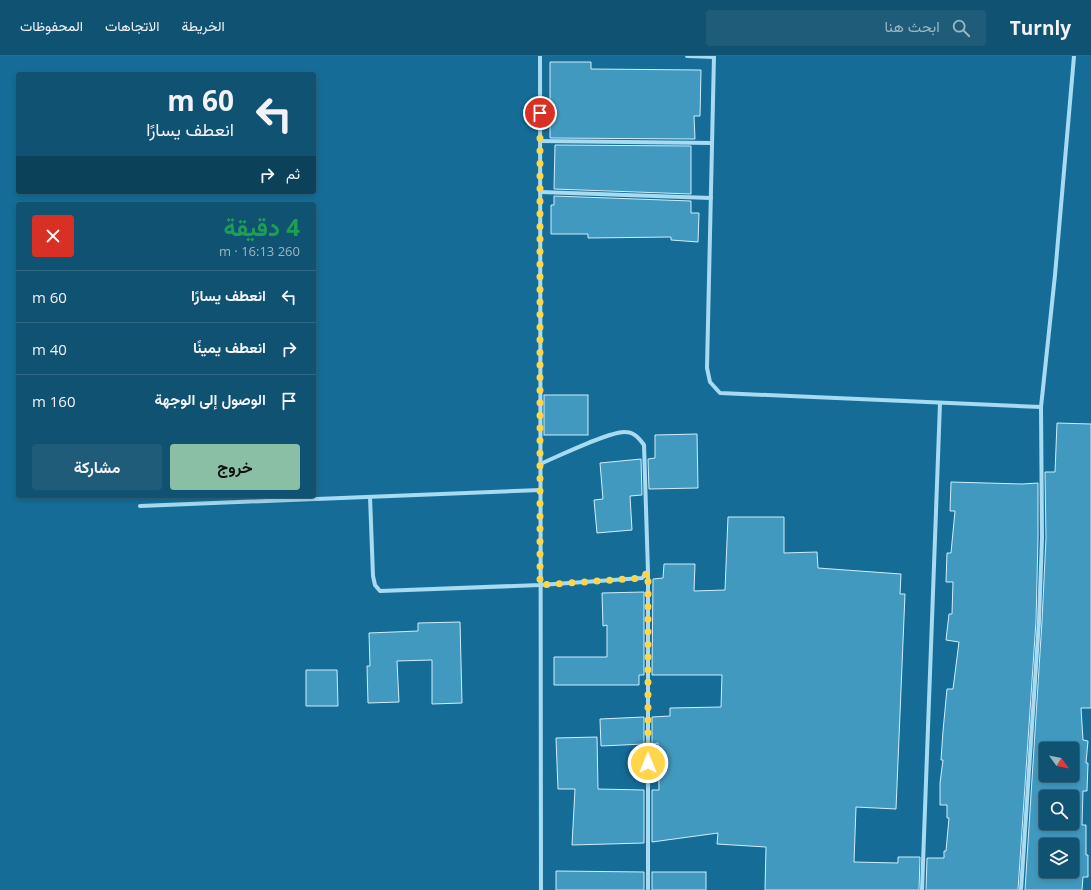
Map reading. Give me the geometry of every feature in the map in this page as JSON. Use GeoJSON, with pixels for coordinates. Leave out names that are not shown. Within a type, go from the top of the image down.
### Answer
{"type":"FeatureCollection","features":[{"type":"Feature","properties":{"kind":"street"},"geometry":{"type":"LineString","coordinates":[[540,56],[541,890]]}},
{"type":"Feature","properties":{"kind":"street"},"geometry":{"type":"LineString","coordinates":[[688,56],[714,56],[707,368],[710,382],[720,393],[1040,407]]}},
{"type":"Feature","properties":{"kind":"street"},"geometry":{"type":"LineString","coordinates":[[1021,890],[1039,614],[1042,538],[1040,407],[1055,275],[1074,56]]}},
{"type":"Feature","properties":{"kind":"street"},"geometry":{"type":"LineString","coordinates":[[540,142],[712,144]]}},
{"type":"Feature","properties":{"kind":"street"},"geometry":{"type":"LineString","coordinates":[[541,192],[710,198]]}},
{"type":"Feature","properties":{"kind":"street"},"geometry":{"type":"LineString","coordinates":[[922,890],[940,402]]}},
{"type":"Feature","properties":{"kind":"street"},"geometry":{"type":"LineString","coordinates":[[540,464],[611,435],[625,432],[638,436],[644,445],[648,572],[648,890]]}},
{"type":"Feature","properties":{"kind":"street"},"geometry":{"type":"LineString","coordinates":[[140,506],[540,490]]}},
{"type":"Feature","properties":{"kind":"street"},"geometry":{"type":"LineString","coordinates":[[370,497],[373,576],[375,585],[380,590],[540,585],[642,578],[648,572]]}},
{"type":"Feature","properties":{"kind":"building"},"geometry":{"type":"Polygon","coordinates":[[[550,62],[591,62],[591,69],[701,70],[700,116],[694,116],[695,139],[550,138],[550,62]]]}},
{"type":"Feature","properties":{"kind":"building"},"geometry":{"type":"Polygon","coordinates":[[[555,145],[691,146],[691,194],[554,189],[555,145]]]}},
{"type":"Feature","properties":{"kind":"building"},"geometry":{"type":"Polygon","coordinates":[[[554,196],[691,201],[691,213],[699,213],[698,242],[671,240],[671,237],[588,238],[588,234],[551,234],[551,205],[554,205],[554,196]]]}},
{"type":"Feature","properties":{"kind":"building"},"geometry":{"type":"Polygon","coordinates":[[[544,395],[588,395],[588,435],[544,435],[544,395]]]}},
{"type":"Feature","properties":{"kind":"building"},"geometry":{"type":"Polygon","coordinates":[[[1057,423],[1091,424],[1091,708],[1081,708],[1083,740],[1088,741],[1086,763],[1088,763],[1087,791],[1083,791],[1082,825],[1086,825],[1088,877],[1083,877],[1082,890],[1025,890],[1046,538],[1045,472],[1055,472],[1057,423]]]}},
{"type":"Feature","properties":{"kind":"building"},"geometry":{"type":"Polygon","coordinates":[[[697,434],[698,488],[649,489],[648,459],[655,458],[655,435],[697,434]]]}},
{"type":"Feature","properties":{"kind":"building"},"geometry":{"type":"Polygon","coordinates":[[[641,459],[642,495],[630,496],[632,530],[597,533],[594,500],[603,499],[600,463],[641,459]]]}},
{"type":"Feature","properties":{"kind":"building"},"geometry":{"type":"Polygon","coordinates":[[[951,482],[1038,483],[1036,621],[1018,890],[926,890],[927,858],[944,858],[949,818],[947,818],[947,805],[940,805],[940,783],[943,760],[941,760],[947,689],[953,689],[959,642],[946,640],[949,614],[952,614],[953,582],[946,582],[947,553],[951,553],[955,511],[950,511],[951,482]]]}},
{"type":"Feature","properties":{"kind":"building"},"geometry":{"type":"Polygon","coordinates":[[[728,517],[784,517],[784,553],[817,552],[818,568],[901,574],[900,594],[905,594],[896,809],[856,807],[854,862],[898,863],[898,857],[920,857],[919,890],[765,890],[766,847],[717,844],[718,833],[652,842],[652,790],[659,790],[658,743],[652,744],[652,717],[670,716],[670,708],[721,707],[722,675],[652,675],[653,579],[663,578],[664,564],[695,564],[694,591],[725,590],[728,517]]]}},
{"type":"Feature","properties":{"kind":"building"},"geometry":{"type":"Polygon","coordinates":[[[644,592],[644,675],[639,675],[639,685],[554,685],[554,657],[607,657],[607,625],[603,626],[602,593],[644,592]]]}},
{"type":"Feature","properties":{"kind":"building"},"geometry":{"type":"Polygon","coordinates":[[[460,622],[462,703],[432,704],[432,660],[397,661],[399,702],[368,703],[367,666],[370,666],[369,633],[418,631],[418,623],[460,622]]]}},
{"type":"Feature","properties":{"kind":"building"},"geometry":{"type":"Polygon","coordinates":[[[306,670],[337,670],[338,706],[306,706],[306,670]]]}},
{"type":"Feature","properties":{"kind":"building"},"geometry":{"type":"Polygon","coordinates":[[[644,717],[644,744],[601,746],[600,719],[644,717]]]}},
{"type":"Feature","properties":{"kind":"building"},"geometry":{"type":"Polygon","coordinates":[[[597,737],[598,789],[644,790],[644,843],[572,845],[575,789],[558,789],[556,738],[597,737]]]}},
{"type":"Feature","properties":{"kind":"building"},"geometry":{"type":"Polygon","coordinates":[[[556,871],[644,872],[644,890],[556,890],[556,871]]]}},
{"type":"Feature","properties":{"kind":"building"},"geometry":{"type":"Polygon","coordinates":[[[652,872],[706,872],[706,890],[652,890],[652,872]]]}},
{"type":"Feature","properties":{"kind":"route"},"geometry":{"type":"LineString","coordinates":[[540,113],[540,585],[642,578],[648,572],[648,763]]}}]}
